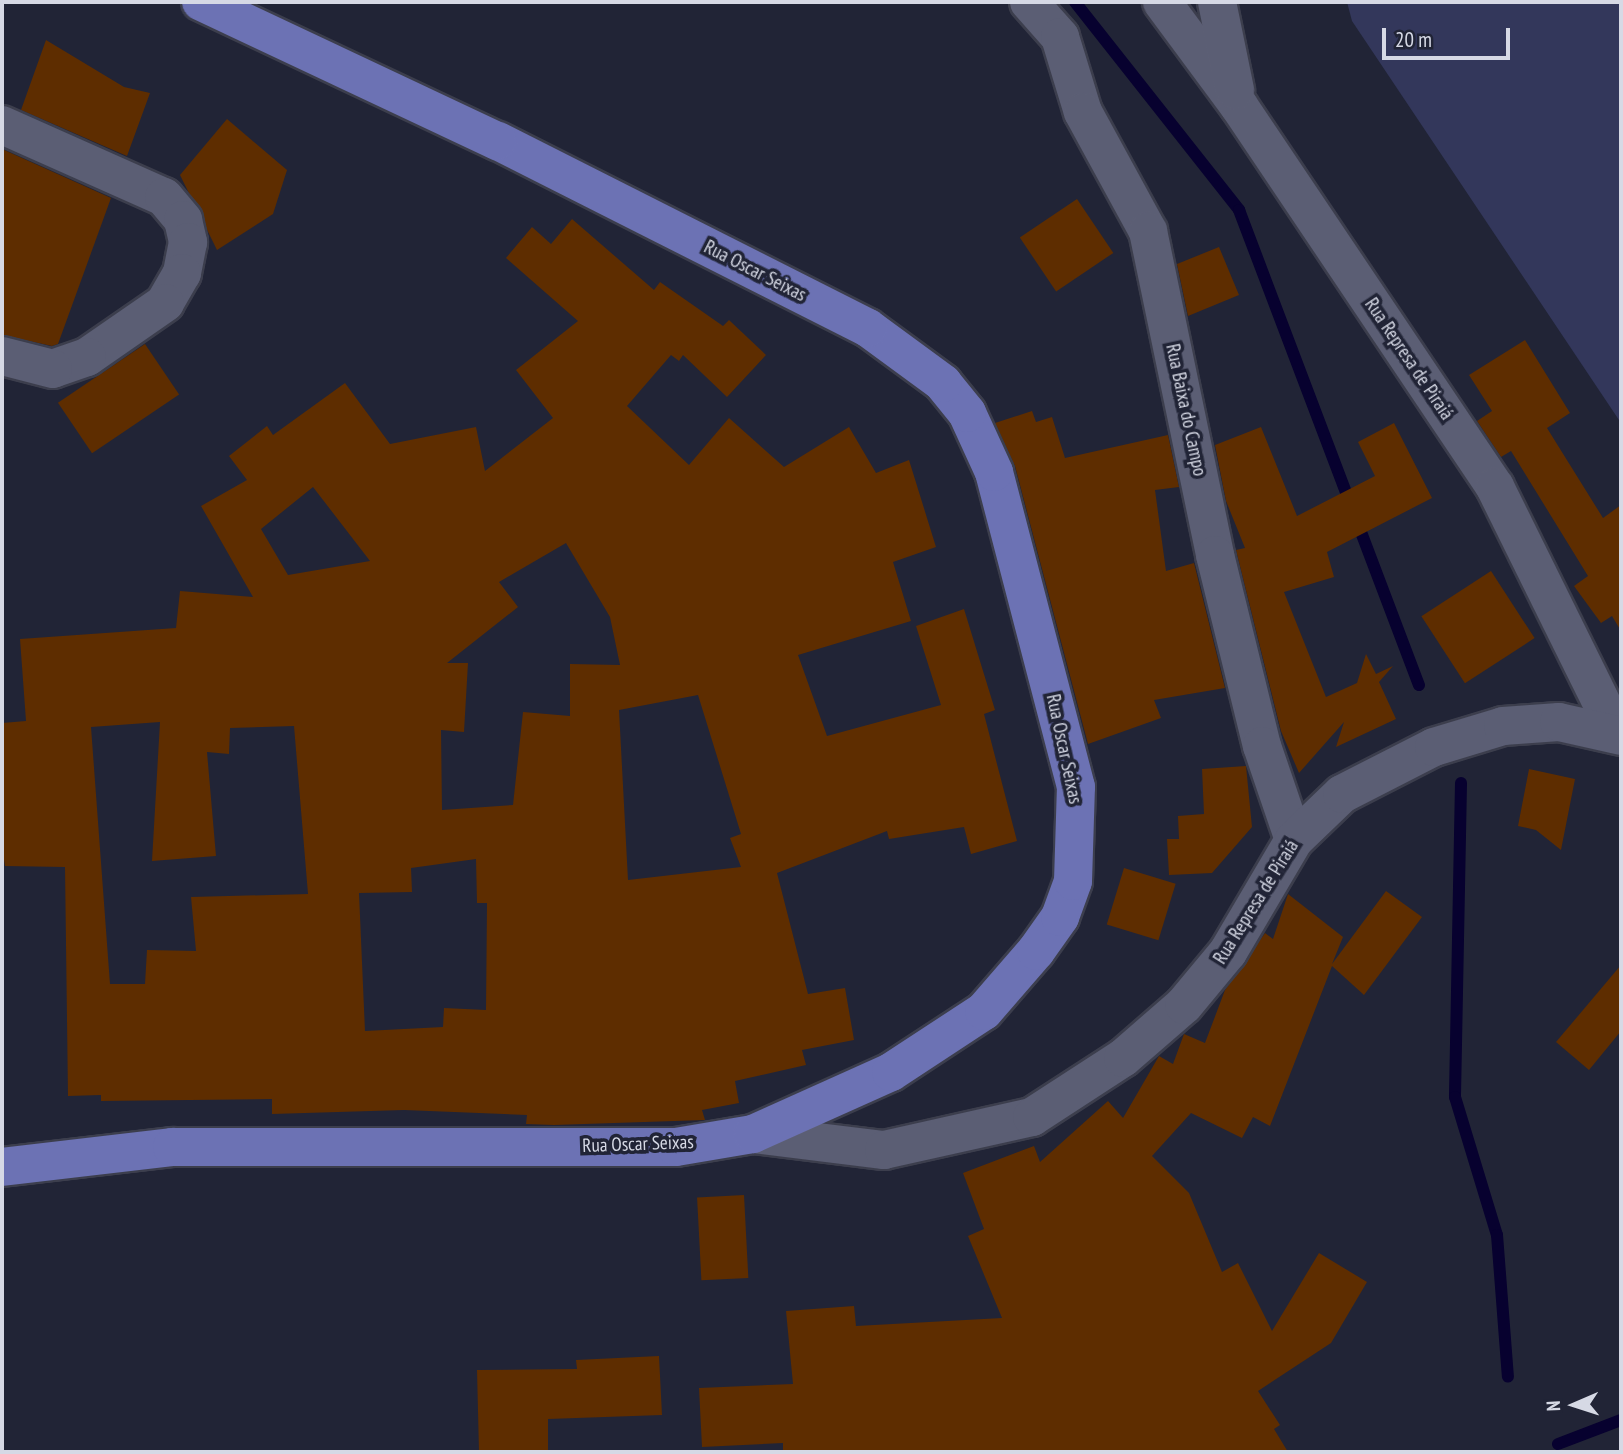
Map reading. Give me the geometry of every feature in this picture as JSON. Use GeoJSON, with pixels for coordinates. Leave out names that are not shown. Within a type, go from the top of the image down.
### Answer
{"type":"FeatureCollection","features":[{"type":"Feature","properties":{"kind":"main road","name":"Rua Oscar Seixas"},"geometry":{"type":"LineString","coordinates":[[2,1167],[172,1147],[676,1147],[753,1134],[891,1072],[984,1011],[1037,951],[1059,916],[1073,881],[1076,788],[994,472],[972,424],[943,383],[868,328],[497,141],[201,2]]}},
{"type":"Feature","properties":{"kind":"street","name":"Rua Baixa do Campo"},"geometry":{"type":"LineString","coordinates":[[1029,2],[1060,37],[1083,112],[1148,231],[1218,568],[1262,746],[1294,840]]}},
{"type":"Feature","properties":{"kind":"street","name":"Rua Represa de Piraiá"},"geometry":{"type":"LineString","coordinates":[[1162,2],[1239,106],[1495,487],[1619,735]]}},
{"type":"Feature","properties":{"kind":"street","name":"Rua Represa de Piraiá"},"geometry":{"type":"LineString","coordinates":[[1217,2],[1239,106]]}},
{"type":"Feature","properties":{"kind":"street"},"geometry":{"type":"LineString","coordinates":[[2,125],[164,197],[183,220],[188,243],[182,273],[165,303],[87,357],[53,369],[2,356]]}},
{"type":"Feature","properties":{"kind":"street","name":"Rua Represa de Piraiá"},"geometry":{"type":"LineString","coordinates":[[753,1134],[884,1150],[1032,1117],[1123,1058],[1184,1005],[1228,952],[1294,840],[1342,794],[1385,768],[1473,733],[1559,722],[1619,735]]}},
{"type":"Feature","properties":{"kind":"shaded area"},"geometry":{"type":"Polygon","coordinates":[[[1347,2],[1621,2],[1621,423],[1352,21],[1347,2]]]}},
{"type":"Feature","properties":{"kind":"building"},"geometry":{"type":"Polygon","coordinates":[[[46,40],[124,87],[150,93],[127,156],[21,110],[46,40]]]}},
{"type":"Feature","properties":{"kind":"building"},"geometry":{"type":"Polygon","coordinates":[[[227,119],[287,170],[273,214],[217,250],[180,175],[227,119]]]}},
{"type":"Feature","properties":{"kind":"building"},"geometry":{"type":"Polygon","coordinates":[[[2,149],[111,198],[58,344],[52,346],[2,335],[2,149]]]}},
{"type":"Feature","properties":{"kind":"building"},"geometry":{"type":"Polygon","coordinates":[[[1077,199],[1113,253],[1056,291],[1020,238],[1077,199]]]}},
{"type":"Feature","properties":{"kind":"building"},"geometry":{"type":"Polygon","coordinates":[[[572,219],[654,290],[660,282],[723,326],[729,320],[766,355],[727,397],[683,355],[679,361],[671,355],[627,406],[689,465],[729,418],[784,467],[849,427],[876,473],[909,460],[936,547],[893,562],[911,621],[798,655],[827,736],[941,705],[916,626],[964,609],[995,710],[984,714],[1017,841],[971,854],[964,827],[889,839],[887,831],[777,873],[808,994],[845,988],[854,1040],[802,1050],[806,1065],[735,1081],[739,1103],[702,1110],[705,1120],[526,1124],[527,1115],[404,1110],[272,1114],[272,1099],[101,1101],[101,1095],[68,1096],[65,867],[5,866],[2,847],[2,723],[26,721],[20,639],[176,628],[180,591],[253,597],[201,506],[247,480],[229,456],[267,426],[273,435],[345,383],[390,444],[476,427],[485,471],[553,418],[516,370],[578,321],[506,258],[532,227],[551,244],[572,219]],[[313,487],[261,529],[288,575],[370,561],[313,487]],[[566,543],[499,582],[518,607],[447,663],[468,663],[464,732],[441,730],[442,810],[513,805],[523,712],[570,716],[570,664],[620,665],[610,617],[566,543]],[[698,695],[619,710],[628,880],[741,867],[730,838],[741,834],[698,695]],[[160,722],[91,727],[110,984],[145,984],[147,950],[196,951],[191,897],[308,894],[294,726],[230,728],[229,754],[207,752],[216,856],[152,861],[160,722]],[[476,859],[411,868],[412,892],[359,893],[365,1031],[443,1027],[444,1008],[486,1010],[487,903],[477,903],[476,859]]]}},
{"type":"Feature","properties":{"kind":"building"},"geometry":{"type":"Polygon","coordinates":[[[1219,247],[1239,295],[1188,316],[1177,264],[1219,247]]]}},
{"type":"Feature","properties":{"kind":"building"},"geometry":{"type":"Polygon","coordinates":[[[1525,340],[1570,413],[1547,428],[1603,518],[1621,505],[1621,631],[1612,616],[1601,623],[1574,586],[1588,576],[1511,451],[1501,457],[1477,421],[1492,411],[1469,375],[1525,340]]]}},
{"type":"Feature","properties":{"kind":"building"},"geometry":{"type":"Polygon","coordinates":[[[145,344],[179,395],[92,453],[58,403],[145,344]]]}},
{"type":"Feature","properties":{"kind":"building"},"geometry":{"type":"Polygon","coordinates":[[[1032,411],[1036,422],[1052,417],[1065,458],[1168,435],[1179,487],[1155,490],[1166,571],[1194,563],[1225,688],[1154,700],[1161,718],[1088,744],[1015,466],[995,423],[1032,411]]]}},
{"type":"Feature","properties":{"kind":"building"},"geometry":{"type":"Polygon","coordinates":[[[1394,423],[1432,498],[1327,552],[1334,577],[1284,592],[1326,697],[1357,683],[1366,654],[1376,674],[1393,666],[1379,682],[1396,719],[1336,747],[1344,722],[1299,773],[1281,731],[1236,550],[1245,548],[1226,501],[1215,445],[1261,427],[1297,516],[1375,476],[1358,442],[1394,423]]]}},
{"type":"Feature","properties":{"kind":"building"},"geometry":{"type":"Polygon","coordinates":[[[1491,571],[1535,638],[1465,683],[1421,616],[1491,571]]]}},
{"type":"Feature","properties":{"kind":"building"},"geometry":{"type":"Polygon","coordinates":[[[1246,766],[1252,827],[1212,873],[1169,875],[1167,839],[1179,839],[1178,816],[1204,814],[1202,769],[1246,766]]]}},
{"type":"Feature","properties":{"kind":"building"},"geometry":{"type":"Polygon","coordinates":[[[1529,769],[1575,779],[1561,850],[1536,830],[1518,826],[1529,769]]]}},
{"type":"Feature","properties":{"kind":"building"},"geometry":{"type":"Polygon","coordinates":[[[1124,868],[1176,884],[1158,940],[1107,924],[1124,868]]]}},
{"type":"Feature","properties":{"kind":"building"},"geometry":{"type":"Polygon","coordinates":[[[1386,891],[1422,917],[1364,995],[1332,966],[1270,1126],[1253,1117],[1242,1138],[1191,1113],[1152,1156],[1189,1193],[1222,1272],[1238,1263],[1272,1331],[1319,1253],[1367,1282],[1331,1343],[1258,1391],[1280,1425],[1274,1429],[1288,1452],[783,1452],[783,1443],[702,1447],[699,1388],[793,1384],[786,1311],[854,1306],[856,1326],[1002,1318],[968,1236],[984,1229],[963,1173],[1034,1146],[1040,1162],[1108,1101],[1123,1118],[1159,1056],[1173,1064],[1184,1034],[1205,1043],[1225,990],[1265,933],[1273,939],[1288,894],[1343,937],[1332,964],[1386,891]]]}},
{"type":"Feature","properties":{"kind":"building"},"geometry":{"type":"Polygon","coordinates":[[[1621,965],[1621,1031],[1589,1070],[1556,1042],[1621,965]]]}},
{"type":"Feature","properties":{"kind":"building"},"geometry":{"type":"Polygon","coordinates":[[[744,1195],[748,1278],[701,1280],[697,1197],[744,1195]]]}},
{"type":"Feature","properties":{"kind":"building"},"geometry":{"type":"Polygon","coordinates":[[[659,1356],[662,1415],[548,1419],[548,1452],[479,1452],[477,1370],[577,1369],[576,1360],[659,1356]]]}},
{"type":"Feature","properties":{"kind":"waterway"},"geometry":{"type":"LineString","coordinates":[[1075,2],[1239,210],[1419,685]]}},
{"type":"Feature","properties":{"kind":"waterway"},"geometry":{"type":"LineString","coordinates":[[1461,783],[1455,1097],[1497,1235],[1508,1377]]}},
{"type":"Feature","properties":{"kind":"waterway"},"geometry":{"type":"LineString","coordinates":[[1558,1444],[1621,1420]]}}]}
